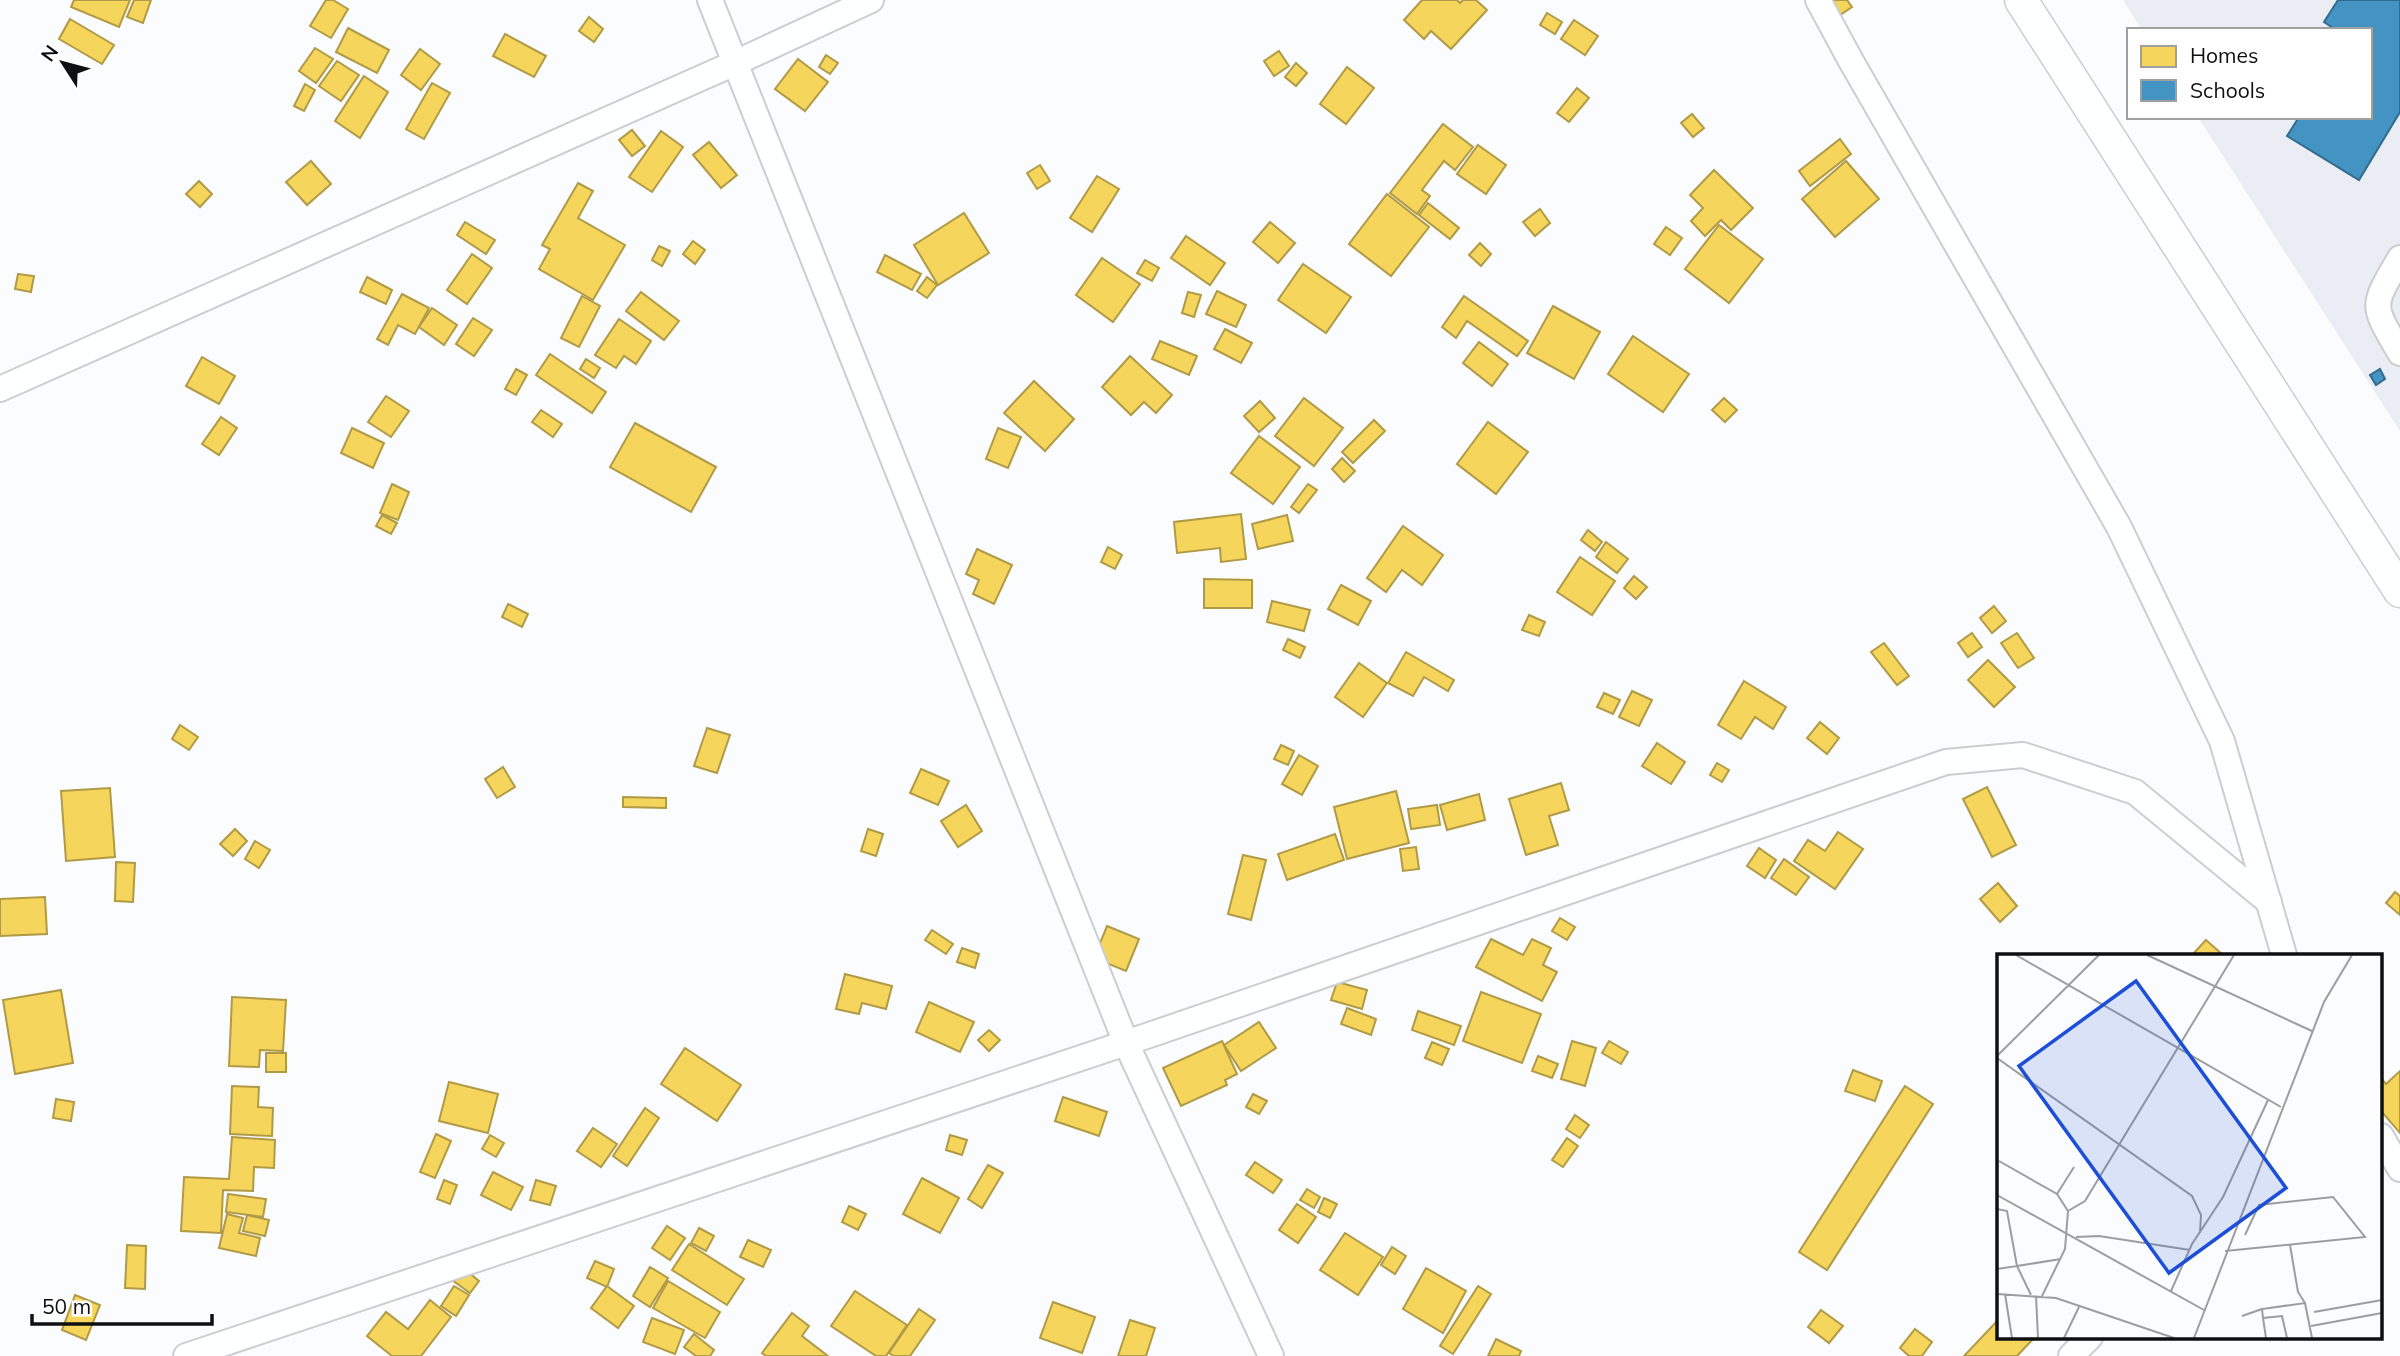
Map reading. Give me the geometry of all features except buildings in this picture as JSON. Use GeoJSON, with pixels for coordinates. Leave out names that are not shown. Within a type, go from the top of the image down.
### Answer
{"type":"FeatureCollection","features":[{"type":"Feature","properties":{"kind":"street"},"geometry":{"type":"LineString","coordinates":[[710,0],[1126,1043],[1271,1356]]}},
{"type":"Feature","properties":{"kind":"street"},"geometry":{"type":"LineString","coordinates":[[0,389],[735,63],[870,0]]}},
{"type":"Feature","properties":{"kind":"street"},"geometry":{"type":"LineString","coordinates":[[1818,0],[2119,527],[2222,741],[2284,954]]}},
{"type":"Feature","properties":{"kind":"street"},"geometry":{"type":"LineString","coordinates":[[2021,0],[2400,591]]}},
{"type":"Feature","properties":{"kind":"street"},"geometry":{"type":"LineString","coordinates":[[2400,258],[2379,294],[2377,305],[2380,319],[2400,353]]}},
{"type":"Feature","properties":{"kind":"street"},"geometry":{"type":"LineString","coordinates":[[186,1356],[1126,1043],[1946,762],[2023,755],[2135,792],[2269,902]]}},
{"type":"Feature","properties":{"kind":"street"},"geometry":{"type":"LineString","coordinates":[[2382,1138],[2400,1169]]}},
{"type":"Feature","properties":{"kind":"street"},"geometry":{"type":"LineString","coordinates":[[2071,1356],[2090,1338]]}},
{"type":"Feature","properties":{"kind":"shaded area"},"geometry":{"type":"Polygon","coordinates":[[[2123,0],[2400,0],[2400,431],[2199,119],[2372,119],[2372,28],[2141,28],[2123,0]]]}}]}
